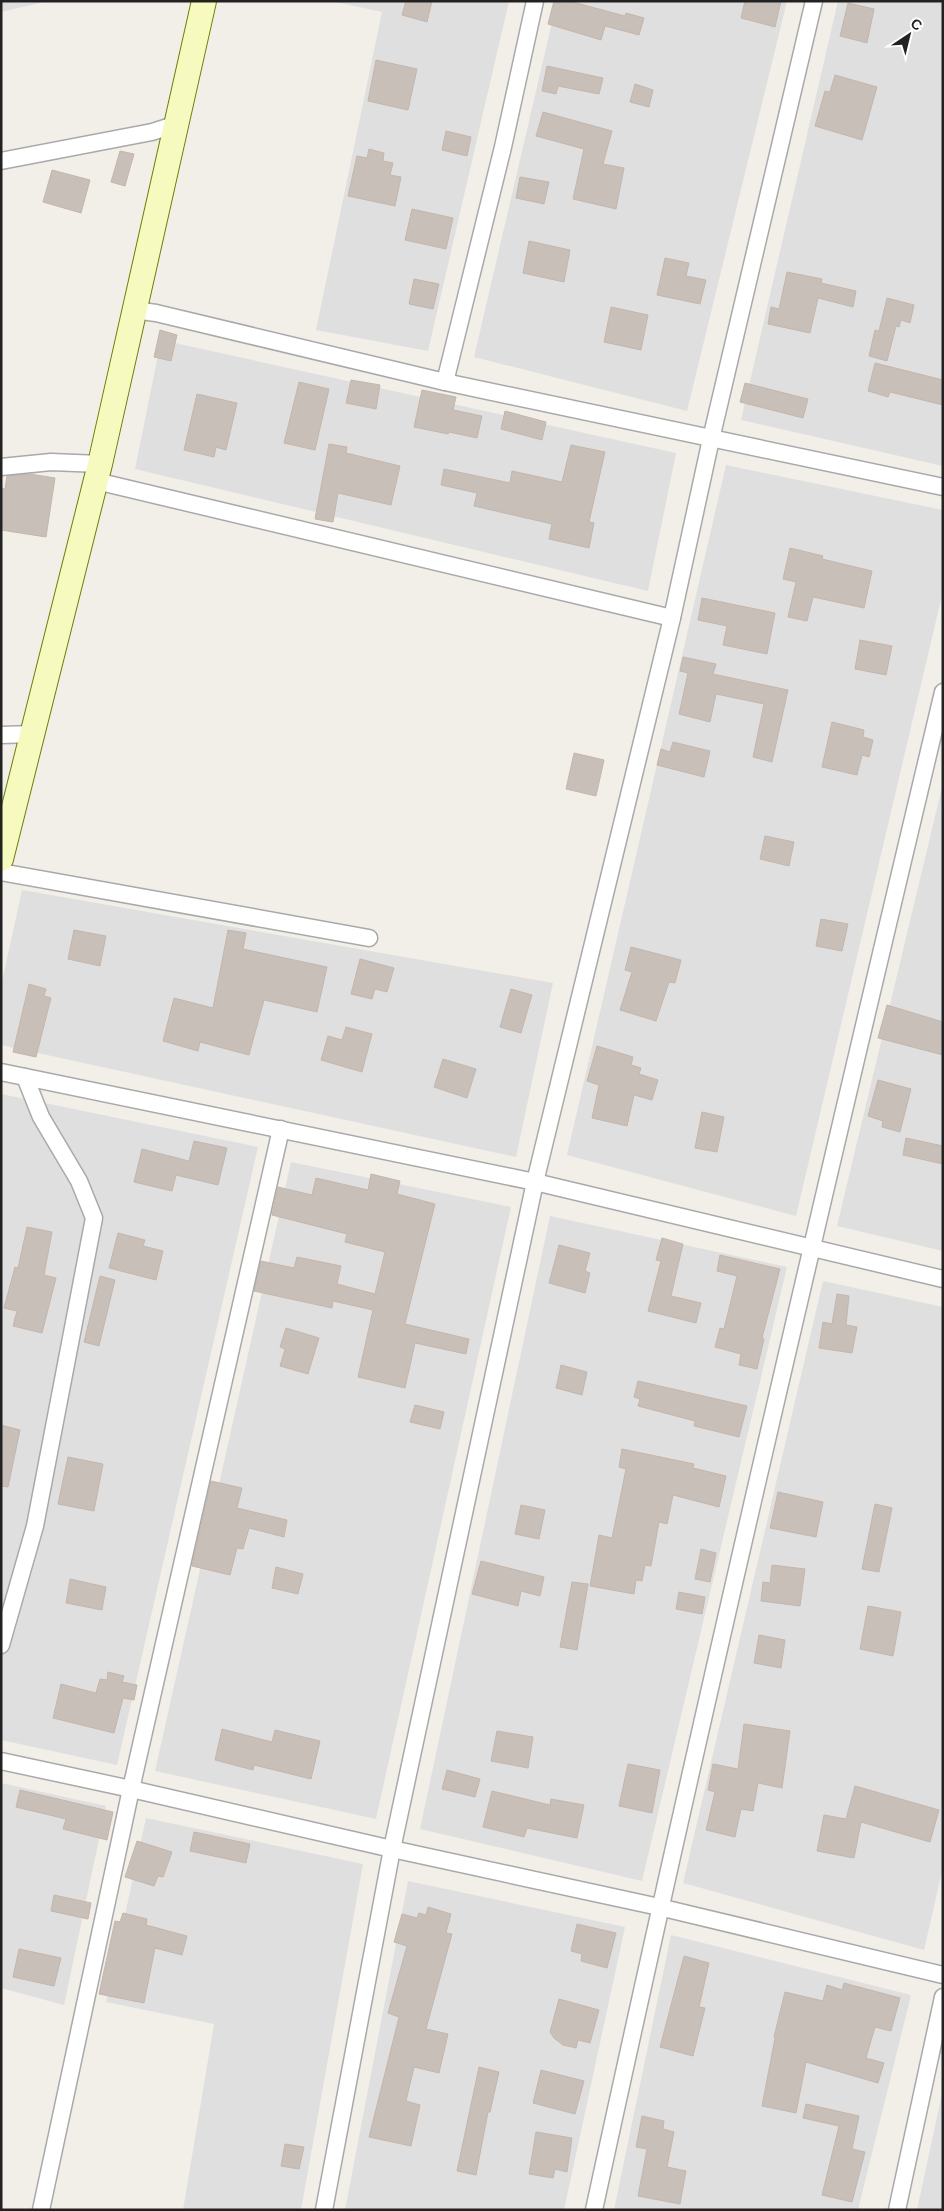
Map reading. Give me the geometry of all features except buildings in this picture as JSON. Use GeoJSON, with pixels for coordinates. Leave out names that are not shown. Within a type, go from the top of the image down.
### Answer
{"type":"FeatureCollection","features":[{"type":"Feature","properties":{"kind":"street"},"geometry":{"type":"LineString","coordinates":[[1,859],[34,734],[98,472],[204,1]]}},
{"type":"Feature","properties":{"kind":"street"},"geometry":{"type":"LineString","coordinates":[[445,382],[535,1]]}},
{"type":"Feature","properties":{"kind":"street"},"geometry":{"type":"LineString","coordinates":[[324,2210],[392,1849],[535,1182],[672,618],[711,439],[814,1]]}},
{"type":"Feature","properties":{"kind":"street"},"geometry":{"type":"LineString","coordinates":[[1,161],[152,132],[177,124]]}},
{"type":"Feature","properties":{"kind":"street"},"geometry":{"type":"LineString","coordinates":[[134,310],[156,313],[445,382],[943,487]]}},
{"type":"Feature","properties":{"kind":"street"},"geometry":{"type":"LineString","coordinates":[[1,468],[51,462],[98,472],[672,618]]}},
{"type":"Feature","properties":{"kind":"street"},"geometry":{"type":"LineString","coordinates":[[594,2210],[659,1907],[810,1248],[943,692]]}},
{"type":"Feature","properties":{"kind":"street"},"geometry":{"type":"LineString","coordinates":[[1,735],[34,734]]}},
{"type":"Feature","properties":{"kind":"street"},"geometry":{"type":"LineString","coordinates":[[1,872],[368,938]]}},
{"type":"Feature","properties":{"kind":"street"},"geometry":{"type":"LineString","coordinates":[[1,1072],[535,1182],[943,1279]]}},
{"type":"Feature","properties":{"kind":"street"},"geometry":{"type":"LineString","coordinates":[[1,1645],[35,1526],[94,1218],[80,1181],[41,1117],[25,1077]]}},
{"type":"Feature","properties":{"kind":"street"},"geometry":{"type":"LineString","coordinates":[[40,2210],[132,1788],[280,1129]]}},
{"type":"Feature","properties":{"kind":"street"},"geometry":{"type":"LineString","coordinates":[[1,1762],[132,1788],[392,1849],[659,1907],[943,1976]]}},
{"type":"Feature","properties":{"kind":"street"},"geometry":{"type":"LineString","coordinates":[[897,2210],[943,1997]]}},
{"type":"Feature","properties":{"kind":"shaded area"},"geometry":{"type":"Polygon","coordinates":[[[1,1],[49,1],[1,12],[1,1]]]}},
{"type":"Feature","properties":{"kind":"shaded area"},"geometry":{"type":"Polygon","coordinates":[[[331,1],[509,1],[428,351],[316,330],[382,12],[331,1]]]}},
{"type":"Feature","properties":{"kind":"shaded area"},"geometry":{"type":"Polygon","coordinates":[[[557,1],[787,1],[687,411],[474,357],[557,1]]]}},
{"type":"Feature","properties":{"kind":"shaded area"},"geometry":{"type":"Polygon","coordinates":[[[838,1],[943,1],[943,466],[741,420],[838,1]]]}},
{"type":"Feature","properties":{"kind":"shaded area"},"geometry":{"type":"Polygon","coordinates":[[[161,340],[676,453],[648,591],[135,469],[161,340]]]}},
{"type":"Feature","properties":{"kind":"shaded area"},"geometry":{"type":"Polygon","coordinates":[[[726,465],[943,510],[943,591],[796,1216],[567,1155],[726,465]]]}},
{"type":"Feature","properties":{"kind":"shaded area"},"geometry":{"type":"Polygon","coordinates":[[[943,783],[943,1251],[837,1226],[943,783]]]}},
{"type":"Feature","properties":{"kind":"shaded area"},"geometry":{"type":"Polygon","coordinates":[[[22,890],[553,983],[516,1157],[1,1045],[1,986],[22,890]]]}},
{"type":"Feature","properties":{"kind":"shaded area"},"geometry":{"type":"Polygon","coordinates":[[[1,1094],[258,1147],[117,1765],[1,1740],[1,1094]]]}},
{"type":"Feature","properties":{"kind":"shaded area"},"geometry":{"type":"Polygon","coordinates":[[[291,1162],[511,1207],[376,1819],[155,1771],[291,1162]]]}},
{"type":"Feature","properties":{"kind":"shaded area"},"geometry":{"type":"Polygon","coordinates":[[[550,1216],[787,1267],[642,1881],[420,1829],[550,1216]]]}},
{"type":"Feature","properties":{"kind":"shaded area"},"geometry":{"type":"Polygon","coordinates":[[[823,1281],[943,1307],[943,1867],[924,1950],[683,1883],[823,1281]]]}},
{"type":"Feature","properties":{"kind":"shaded area"},"geometry":{"type":"Polygon","coordinates":[[[1,1783],[106,1806],[64,2005],[1,1988],[1,1783]]]}},
{"type":"Feature","properties":{"kind":"shaded area"},"geometry":{"type":"Polygon","coordinates":[[[146,1818],[363,1864],[301,2210],[183,2210],[214,2024],[106,2002],[146,1818]]]}},
{"type":"Feature","properties":{"kind":"shaded area"},"geometry":{"type":"Polygon","coordinates":[[[408,1881],[625,1927],[564,2210],[345,2210],[408,1881]]]}},
{"type":"Feature","properties":{"kind":"shaded area"},"geometry":{"type":"Polygon","coordinates":[[[671,1935],[911,1995],[858,2210],[614,2210],[671,1935]]]}},
{"type":"Feature","properties":{"kind":"shaded area"},"geometry":{"type":"Polygon","coordinates":[[[943,2089],[943,2210],[917,2210],[943,2089]]]}}]}
